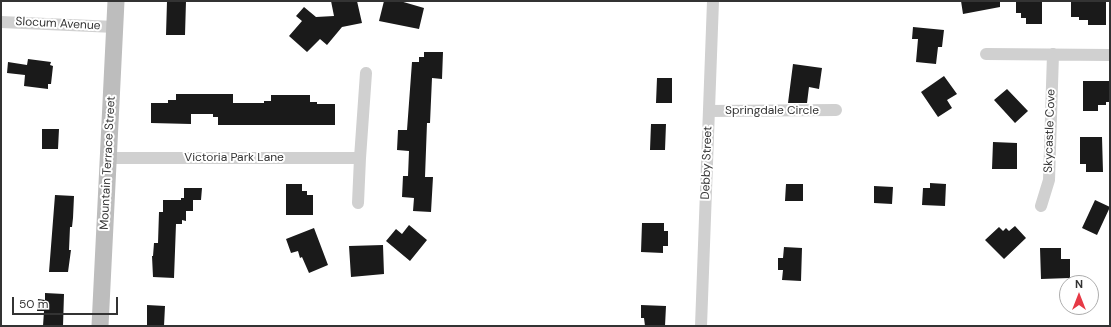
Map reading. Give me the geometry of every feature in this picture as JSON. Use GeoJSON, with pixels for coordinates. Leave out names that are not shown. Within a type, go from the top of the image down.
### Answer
{"type":"FeatureCollection","features":[{"type":"Feature","properties":{"kind":"street","name":"Mountain Terrace Street"},"geometry":{"type":"LineString","coordinates":[[100,326],[116,1]]}},
{"type":"Feature","properties":{"kind":"street","name":"Debby Street"},"geometry":{"type":"LineString","coordinates":[[701,326],[713,1]]}},
{"type":"Feature","properties":{"kind":"street","name":"Slocum Avenue"},"geometry":{"type":"LineString","coordinates":[[1,22],[115,27]]}},
{"type":"Feature","properties":{"kind":"street"},"geometry":{"type":"LineString","coordinates":[[986,54],[1110,55]]}},
{"type":"Feature","properties":{"kind":"street","name":"Skycastle Cove"},"geometry":{"type":"LineString","coordinates":[[1040,206],[1049,180],[1052,54]]}},
{"type":"Feature","properties":{"kind":"street"},"geometry":{"type":"LineString","coordinates":[[358,203],[366,73]]}},
{"type":"Feature","properties":{"kind":"street","name":"Springdale Circle"},"geometry":{"type":"LineString","coordinates":[[709,111],[836,110]]}},
{"type":"Feature","properties":{"kind":"street","name":"Victoria Park Lane"},"geometry":{"type":"LineString","coordinates":[[108,158],[360,158]]}},
{"type":"Feature","properties":{"kind":"building"},"geometry":{"type":"Polygon","coordinates":[[[167,1],[186,1],[185,35],[166,35],[167,1]]]}},
{"type":"Feature","properties":{"kind":"building"},"geometry":{"type":"Polygon","coordinates":[[[331,1],[357,1],[362,23],[342,27],[327,45],[320,39],[307,52],[289,36],[302,21],[296,16],[304,7],[316,17],[334,16],[331,1]]]}},
{"type":"Feature","properties":{"kind":"building"},"geometry":{"type":"Polygon","coordinates":[[[384,1],[400,1],[424,8],[419,29],[379,21],[384,1]]]}},
{"type":"Feature","properties":{"kind":"building"},"geometry":{"type":"Polygon","coordinates":[[[961,1],[1000,1],[1000,7],[963,14],[961,1]]]}},
{"type":"Feature","properties":{"kind":"building"},"geometry":{"type":"Polygon","coordinates":[[[1016,1],[1042,1],[1042,24],[1026,24],[1026,18],[1021,18],[1021,13],[1016,13],[1016,1]]]}},
{"type":"Feature","properties":{"kind":"building"},"geometry":{"type":"Polygon","coordinates":[[[1071,1],[1106,1],[1106,25],[1088,25],[1088,20],[1079,20],[1079,17],[1071,17],[1071,1]]]}},
{"type":"Feature","properties":{"kind":"building"},"geometry":{"type":"Polygon","coordinates":[[[913,27],[944,30],[942,47],[938,47],[936,64],[916,62],[918,39],[912,39],[913,27]]]}},
{"type":"Feature","properties":{"kind":"building"},"geometry":{"type":"Polygon","coordinates":[[[424,52],[443,52],[442,79],[432,78],[430,123],[427,123],[425,177],[433,177],[431,212],[413,211],[414,198],[402,197],[403,176],[408,176],[409,151],[397,150],[398,130],[407,130],[412,62],[419,62],[419,57],[424,57],[424,52]]]}},
{"type":"Feature","properties":{"kind":"building"},"geometry":{"type":"Polygon","coordinates":[[[28,59],[51,62],[50,65],[53,66],[51,84],[48,84],[48,89],[24,86],[25,75],[7,73],[8,62],[27,65],[28,59]]]}},
{"type":"Feature","properties":{"kind":"building"},"geometry":{"type":"Polygon","coordinates":[[[793,64],[822,68],[819,89],[809,87],[807,103],[788,103],[793,64]]]}},
{"type":"Feature","properties":{"kind":"building"},"geometry":{"type":"Polygon","coordinates":[[[944,76],[957,94],[947,100],[952,108],[938,117],[921,92],[944,76]]]}},
{"type":"Feature","properties":{"kind":"building"},"geometry":{"type":"Polygon","coordinates":[[[657,78],[672,78],[672,103],[656,103],[657,78]]]}},
{"type":"Feature","properties":{"kind":"building"},"geometry":{"type":"Polygon","coordinates":[[[1083,81],[1110,81],[1110,102],[1106,102],[1106,105],[1098,105],[1098,111],[1083,111],[1083,81]]]}},
{"type":"Feature","properties":{"kind":"building"},"geometry":{"type":"Polygon","coordinates":[[[1007,89],[1028,111],[1015,123],[994,100],[1007,89]]]}},
{"type":"Feature","properties":{"kind":"building"},"geometry":{"type":"Polygon","coordinates":[[[176,94],[233,94],[233,103],[264,103],[264,101],[271,101],[271,95],[310,95],[310,102],[317,102],[317,104],[335,104],[335,125],[218,125],[218,117],[213,117],[213,114],[191,114],[191,124],[151,123],[151,103],[168,103],[168,100],[176,100],[176,94]]]}},
{"type":"Feature","properties":{"kind":"building"},"geometry":{"type":"Polygon","coordinates":[[[651,124],[666,124],[665,150],[650,150],[651,124]]]}},
{"type":"Feature","properties":{"kind":"building"},"geometry":{"type":"Polygon","coordinates":[[[42,129],[59,129],[58,149],[42,149],[42,129]]]}},
{"type":"Feature","properties":{"kind":"building"},"geometry":{"type":"Polygon","coordinates":[[[1080,137],[1102,137],[1103,172],[1086,172],[1086,164],[1080,164],[1080,137]]]}},
{"type":"Feature","properties":{"kind":"building"},"geometry":{"type":"Polygon","coordinates":[[[993,142],[1017,143],[1017,169],[992,169],[993,142]]]}},
{"type":"Feature","properties":{"kind":"building"},"geometry":{"type":"Polygon","coordinates":[[[930,183],[946,184],[945,206],[922,205],[923,188],[930,188],[930,183]]]}},
{"type":"Feature","properties":{"kind":"building"},"geometry":{"type":"Polygon","coordinates":[[[286,184],[302,184],[302,191],[307,191],[307,195],[313,195],[313,215],[286,215],[286,184]]]}},
{"type":"Feature","properties":{"kind":"building"},"geometry":{"type":"Polygon","coordinates":[[[786,184],[803,184],[803,201],[785,201],[786,184]]]}},
{"type":"Feature","properties":{"kind":"building"},"geometry":{"type":"Polygon","coordinates":[[[874,186],[893,187],[892,204],[874,203],[874,186]]]}},
{"type":"Feature","properties":{"kind":"building"},"geometry":{"type":"Polygon","coordinates":[[[184,188],[202,188],[201,200],[193,200],[193,211],[186,211],[186,221],[182,220],[182,224],[176,224],[174,278],[153,277],[152,256],[154,243],[158,243],[159,212],[163,212],[163,200],[181,200],[181,198],[184,198],[184,188]]]}},
{"type":"Feature","properties":{"kind":"building"},"geometry":{"type":"Polygon","coordinates":[[[55,195],[74,196],[72,227],[70,227],[69,250],[71,250],[68,272],[49,272],[55,195]]]}},
{"type":"Feature","properties":{"kind":"building"},"geometry":{"type":"Polygon","coordinates":[[[1095,200],[1110,207],[1097,235],[1082,228],[1095,200]]]}},
{"type":"Feature","properties":{"kind":"building"},"geometry":{"type":"Polygon","coordinates":[[[642,223],[664,223],[664,231],[668,231],[668,246],[663,246],[663,253],[641,252],[642,223]]]}},
{"type":"Feature","properties":{"kind":"building"},"geometry":{"type":"Polygon","coordinates":[[[409,225],[427,240],[410,261],[386,241],[396,229],[402,234],[409,225]]]}},
{"type":"Feature","properties":{"kind":"building"},"geometry":{"type":"Polygon","coordinates":[[[1015,226],[1026,238],[1004,259],[985,240],[999,227],[1003,231],[1006,228],[1009,231],[1015,226]]]}},
{"type":"Feature","properties":{"kind":"building"},"geometry":{"type":"Polygon","coordinates":[[[314,228],[328,265],[309,273],[302,257],[300,258],[298,251],[291,253],[286,239],[314,228]]]}},
{"type":"Feature","properties":{"kind":"building"},"geometry":{"type":"Polygon","coordinates":[[[383,245],[384,274],[351,277],[349,246],[383,245]]]}},
{"type":"Feature","properties":{"kind":"building"},"geometry":{"type":"Polygon","coordinates":[[[784,247],[802,248],[801,281],[782,280],[783,270],[778,270],[778,258],[783,258],[784,247]]]}},
{"type":"Feature","properties":{"kind":"building"},"geometry":{"type":"Polygon","coordinates":[[[1040,248],[1061,248],[1061,259],[1070,259],[1070,275],[1059,275],[1059,278],[1041,279],[1040,248]]]}},
{"type":"Feature","properties":{"kind":"building"},"geometry":{"type":"Polygon","coordinates":[[[45,293],[64,294],[63,326],[43,326],[44,311],[37,311],[38,299],[45,300],[45,293]]]}},
{"type":"Feature","properties":{"kind":"building"},"geometry":{"type":"Polygon","coordinates":[[[147,305],[165,306],[164,326],[147,326],[147,305]]]}},
{"type":"Feature","properties":{"kind":"building"},"geometry":{"type":"Polygon","coordinates":[[[641,305],[666,306],[665,326],[645,326],[644,318],[641,318],[641,305]]]}}]}
